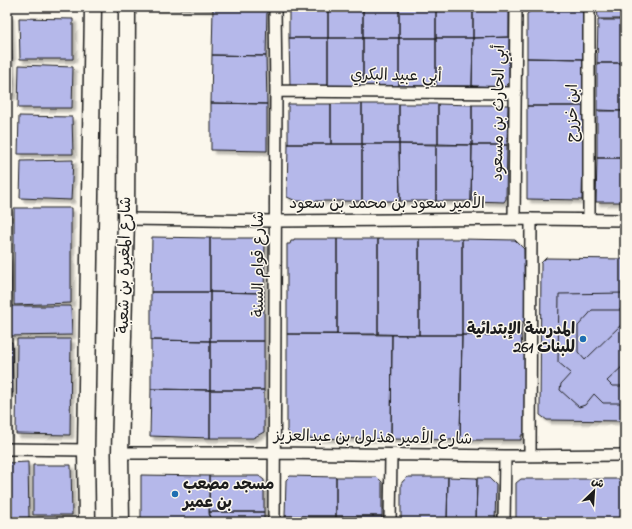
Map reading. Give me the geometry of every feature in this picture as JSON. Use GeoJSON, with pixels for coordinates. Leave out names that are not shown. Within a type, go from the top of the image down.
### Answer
{"type":"FeatureCollection","features":[{"type":"Feature","properties":{"kind":"street"},"geometry":{"type":"LineString","coordinates":[[87,522],[86,450],[93,7]]}},
{"type":"Feature","properties":{"kind":"street","name":"شارع المغيرة بن شعبة"},"geometry":{"type":"LineString","coordinates":[[121,522],[120,453],[126,219],[128,7]]}},
{"type":"Feature","properties":{"kind":"street","name":"شارع قوام السنة"},"geometry":{"type":"LineString","coordinates":[[274,522],[276,221],[275,7]]}},
{"type":"Feature","properties":{"kind":"street","name":"أبي الحارث بن مسعود"},"geometry":{"type":"LineString","coordinates":[[514,219],[516,7]]}},
{"type":"Feature","properties":{"kind":"street","name":"ابن خزرج"},"geometry":{"type":"LineString","coordinates":[[588,220],[589,7]]}},
{"type":"Feature","properties":{"kind":"street","name":"أبي عبيد البكري"},"geometry":{"type":"LineString","coordinates":[[276,91],[516,94]]}},
{"type":"Feature","properties":{"kind":"street","name":"الأمير سعود بن محمد بن سعود"},"geometry":{"type":"LineString","coordinates":[[126,219],[276,221],[514,219],[625,220]]}},
{"type":"Feature","properties":{"kind":"street"},"geometry":{"type":"LineString","coordinates":[[530,455],[531,219]]}},
{"type":"Feature","properties":{"kind":"street"},"geometry":{"type":"LineString","coordinates":[[7,449],[86,450]]}},
{"type":"Feature","properties":{"kind":"street","name":"شارع الأمير هذلول بن عبدالعزيز"},"geometry":{"type":"LineString","coordinates":[[120,453],[505,456],[625,455]]}},
{"type":"Feature","properties":{"kind":"street"},"geometry":{"type":"LineString","coordinates":[[390,522],[391,455]]}},
{"type":"Feature","properties":{"kind":"street"},"geometry":{"type":"LineString","coordinates":[[504,522],[505,456]]}},
{"type":"Feature","properties":{"kind":"building"},"geometry":{"type":"Polygon","coordinates":[[[213,7],[213,9],[154,8],[213,7]]]}},
{"type":"Feature","properties":{"kind":"building"},"geometry":{"type":"Polygon","coordinates":[[[213,7],[267,7],[267,9],[213,9],[213,7]]]}},
{"type":"Feature","properties":{"kind":"building"},"geometry":{"type":"Polygon","coordinates":[[[289,7],[328,7],[328,38],[289,38],[289,7]]]}},
{"type":"Feature","properties":{"kind":"building"},"geometry":{"type":"Polygon","coordinates":[[[328,7],[363,7],[363,38],[328,38],[328,7]]]}},
{"type":"Feature","properties":{"kind":"building"},"geometry":{"type":"Polygon","coordinates":[[[363,7],[399,7],[399,38],[363,38],[363,7]]]}},
{"type":"Feature","properties":{"kind":"building"},"geometry":{"type":"Polygon","coordinates":[[[399,7],[436,7],[436,38],[399,38],[399,7]]]}},
{"type":"Feature","properties":{"kind":"building"},"geometry":{"type":"Polygon","coordinates":[[[436,7],[473,7],[473,38],[436,38],[436,7]]]}},
{"type":"Feature","properties":{"kind":"building"},"geometry":{"type":"Polygon","coordinates":[[[473,7],[509,7],[509,37],[473,38],[473,7]]]}},
{"type":"Feature","properties":{"kind":"building"},"geometry":{"type":"Polygon","coordinates":[[[597,7],[625,7],[625,19],[598,19],[597,7]]]}},
{"type":"Feature","properties":{"kind":"building"},"geometry":{"type":"Polygon","coordinates":[[[534,8],[580,10],[583,12],[585,16],[584,59],[527,58],[527,14],[534,8]]]}},
{"type":"Feature","properties":{"kind":"building"},"geometry":{"type":"Polygon","coordinates":[[[213,9],[267,9],[266,56],[212,55],[213,9]]]}},
{"type":"Feature","properties":{"kind":"building"},"geometry":{"type":"Polygon","coordinates":[[[7,15],[10,15],[12,59],[7,59],[7,15]]]}},
{"type":"Feature","properties":{"kind":"building"},"geometry":{"type":"Polygon","coordinates":[[[19,18],[73,19],[73,59],[20,59],[19,18]]]}},
{"type":"Feature","properties":{"kind":"building"},"geometry":{"type":"Polygon","coordinates":[[[598,20],[625,20],[625,63],[597,63],[598,20]]]}},
{"type":"Feature","properties":{"kind":"building"},"geometry":{"type":"Polygon","coordinates":[[[509,37],[509,82],[506,87],[472,86],[473,38],[509,37]]]}},
{"type":"Feature","properties":{"kind":"building"},"geometry":{"type":"Polygon","coordinates":[[[289,38],[328,38],[328,86],[290,86],[289,38]]]}},
{"type":"Feature","properties":{"kind":"building"},"geometry":{"type":"Polygon","coordinates":[[[328,38],[363,38],[363,86],[328,86],[328,38]]]}},
{"type":"Feature","properties":{"kind":"building"},"geometry":{"type":"Polygon","coordinates":[[[363,38],[399,38],[399,86],[363,86],[363,38]]]}},
{"type":"Feature","properties":{"kind":"building"},"geometry":{"type":"Polygon","coordinates":[[[399,38],[436,38],[436,86],[399,86],[399,38]]]}},
{"type":"Feature","properties":{"kind":"building"},"geometry":{"type":"Polygon","coordinates":[[[436,38],[473,38],[472,86],[436,86],[436,38]]]}},
{"type":"Feature","properties":{"kind":"building"},"geometry":{"type":"Polygon","coordinates":[[[212,55],[266,56],[267,104],[211,103],[212,55]]]}},
{"type":"Feature","properties":{"kind":"building"},"geometry":{"type":"Polygon","coordinates":[[[527,58],[584,59],[584,106],[527,106],[527,58]]]}},
{"type":"Feature","properties":{"kind":"building"},"geometry":{"type":"Polygon","coordinates":[[[7,60],[11,61],[13,81],[12,96],[7,96],[7,60]]]}},
{"type":"Feature","properties":{"kind":"building"},"geometry":{"type":"Polygon","coordinates":[[[597,63],[625,63],[625,111],[597,110],[597,63]]]}},
{"type":"Feature","properties":{"kind":"building"},"geometry":{"type":"Polygon","coordinates":[[[19,65],[73,67],[72,108],[18,108],[19,65]]]}},
{"type":"Feature","properties":{"kind":"building"},"geometry":{"type":"Polygon","coordinates":[[[211,103],[267,104],[267,151],[211,150],[211,103]]]}},
{"type":"Feature","properties":{"kind":"building"},"geometry":{"type":"Polygon","coordinates":[[[288,104],[331,104],[331,144],[288,144],[288,104]]]}},
{"type":"Feature","properties":{"kind":"building"},"geometry":{"type":"Polygon","coordinates":[[[331,104],[362,104],[362,144],[331,144],[331,104]]]}},
{"type":"Feature","properties":{"kind":"building"},"geometry":{"type":"Polygon","coordinates":[[[362,104],[399,104],[399,144],[362,144],[362,104]]]}},
{"type":"Feature","properties":{"kind":"building"},"geometry":{"type":"Polygon","coordinates":[[[399,104],[438,104],[438,144],[399,144],[399,104]]]}},
{"type":"Feature","properties":{"kind":"building"},"geometry":{"type":"Polygon","coordinates":[[[438,104],[472,105],[472,145],[438,144],[438,104]]]}},
{"type":"Feature","properties":{"kind":"building"},"geometry":{"type":"Polygon","coordinates":[[[472,105],[508,105],[507,145],[472,145],[472,105]]]}},
{"type":"Feature","properties":{"kind":"building"},"geometry":{"type":"Polygon","coordinates":[[[527,106],[584,106],[582,200],[527,199],[527,106]]]}},
{"type":"Feature","properties":{"kind":"building"},"geometry":{"type":"Polygon","coordinates":[[[597,111],[625,111],[625,158],[597,158],[597,111]]]}},
{"type":"Feature","properties":{"kind":"building"},"geometry":{"type":"Polygon","coordinates":[[[19,116],[72,117],[73,154],[18,154],[19,116]]]}},
{"type":"Feature","properties":{"kind":"building"},"geometry":{"type":"Polygon","coordinates":[[[288,144],[362,144],[362,201],[296,201],[287,197],[288,144]]]}},
{"type":"Feature","properties":{"kind":"building"},"geometry":{"type":"Polygon","coordinates":[[[362,144],[399,144],[400,201],[362,201],[362,144]]]}},
{"type":"Feature","properties":{"kind":"building"},"geometry":{"type":"Polygon","coordinates":[[[399,144],[436,145],[436,201],[400,201],[399,144]]]}},
{"type":"Feature","properties":{"kind":"building"},"geometry":{"type":"Polygon","coordinates":[[[436,145],[472,145],[471,201],[436,201],[436,145]]]}},
{"type":"Feature","properties":{"kind":"building"},"geometry":{"type":"Polygon","coordinates":[[[472,145],[507,145],[506,199],[504,202],[471,201],[472,145]]]}},
{"type":"Feature","properties":{"kind":"building"},"geometry":{"type":"Polygon","coordinates":[[[597,158],[625,158],[625,202],[596,202],[597,158]]]}},
{"type":"Feature","properties":{"kind":"building"},"geometry":{"type":"Polygon","coordinates":[[[73,160],[71,200],[20,198],[21,161],[73,160]]]}},
{"type":"Feature","properties":{"kind":"building"},"geometry":{"type":"Polygon","coordinates":[[[7,208],[11,209],[9,248],[7,249],[7,208]]]}},
{"type":"Feature","properties":{"kind":"building"},"geometry":{"type":"Polygon","coordinates":[[[14,208],[71,208],[71,303],[14,305],[14,208]]]}},
{"type":"Feature","properties":{"kind":"building"},"geometry":{"type":"Polygon","coordinates":[[[152,237],[210,238],[210,292],[151,292],[152,237]]]}},
{"type":"Feature","properties":{"kind":"building"},"geometry":{"type":"Polygon","coordinates":[[[210,238],[259,238],[265,243],[264,293],[210,292],[210,238]]]}},
{"type":"Feature","properties":{"kind":"building"},"geometry":{"type":"Polygon","coordinates":[[[294,239],[337,239],[337,334],[287,334],[287,244],[290,244],[291,241],[294,241],[294,239]]]}},
{"type":"Feature","properties":{"kind":"building"},"geometry":{"type":"Polygon","coordinates":[[[337,239],[378,239],[378,334],[337,334],[337,239]]]}},
{"type":"Feature","properties":{"kind":"building"},"geometry":{"type":"Polygon","coordinates":[[[378,239],[419,239],[419,335],[378,334],[378,239]]]}},
{"type":"Feature","properties":{"kind":"building"},"geometry":{"type":"Polygon","coordinates":[[[419,239],[462,239],[462,335],[419,335],[419,239]]]}},
{"type":"Feature","properties":{"kind":"building"},"geometry":{"type":"Polygon","coordinates":[[[462,239],[515,240],[524,249],[525,322],[521,322],[521,335],[462,335],[462,239]]]}},
{"type":"Feature","properties":{"kind":"building"},"geometry":{"type":"Polygon","coordinates":[[[7,251],[10,261],[11,298],[7,298],[7,251]]]}},
{"type":"Feature","properties":{"kind":"building","name":"المدرسة الإبتدائية 261 للبنات"},"geometry":{"type":"Polygon","coordinates":[[[546,258],[625,259],[625,421],[547,420],[540,415],[541,263],[546,258]]]}},
{"type":"Feature","properties":{"kind":"building"},"geometry":{"type":"Polygon","coordinates":[[[151,292],[210,292],[210,341],[151,340],[151,292]]]}},
{"type":"Feature","properties":{"kind":"building"},"geometry":{"type":"Polygon","coordinates":[[[210,292],[264,293],[264,341],[210,341],[210,292]]]}},
{"type":"Feature","properties":{"kind":"building"},"geometry":{"type":"Polygon","coordinates":[[[625,293],[625,315],[621,310],[592,310],[578,326],[578,352],[585,360],[625,321],[625,364],[607,381],[612,386],[625,386],[625,403],[603,403],[594,394],[585,405],[579,407],[560,390],[561,384],[571,373],[558,362],[559,294],[625,293]]]}},
{"type":"Feature","properties":{"kind":"building"},"geometry":{"type":"Polygon","coordinates":[[[8,304],[8,341],[7,341],[8,304]]]}},
{"type":"Feature","properties":{"kind":"building"},"geometry":{"type":"Polygon","coordinates":[[[8,306],[71,306],[72,335],[8,336],[8,306]]]}},
{"type":"Feature","properties":{"kind":"building"},"geometry":{"type":"Polygon","coordinates":[[[287,334],[392,335],[391,439],[292,438],[287,430],[287,334]]]}},
{"type":"Feature","properties":{"kind":"building"},"geometry":{"type":"Polygon","coordinates":[[[392,335],[462,335],[460,440],[391,439],[392,335]]]}},
{"type":"Feature","properties":{"kind":"building"},"geometry":{"type":"Polygon","coordinates":[[[462,335],[521,335],[522,349],[525,349],[526,434],[522,434],[521,440],[460,440],[462,335]]]}},
{"type":"Feature","properties":{"kind":"building"},"geometry":{"type":"Polygon","coordinates":[[[17,339],[71,339],[70,435],[16,434],[17,339]]]}},
{"type":"Feature","properties":{"kind":"building"},"geometry":{"type":"Polygon","coordinates":[[[151,340],[210,341],[210,390],[151,389],[151,340]]]}},
{"type":"Feature","properties":{"kind":"building"},"geometry":{"type":"Polygon","coordinates":[[[210,341],[264,341],[264,390],[210,390],[210,341]]]}},
{"type":"Feature","properties":{"kind":"building"},"geometry":{"type":"Polygon","coordinates":[[[7,342],[12,342],[13,393],[7,393],[7,342]]]}},
{"type":"Feature","properties":{"kind":"building"},"geometry":{"type":"Polygon","coordinates":[[[151,389],[210,390],[210,438],[150,436],[151,389]]]}},
{"type":"Feature","properties":{"kind":"building"},"geometry":{"type":"Polygon","coordinates":[[[210,390],[264,390],[264,432],[253,438],[210,438],[210,390]]]}},
{"type":"Feature","properties":{"kind":"building"},"geometry":{"type":"Polygon","coordinates":[[[7,394],[9,433],[7,439],[7,394]]]}},
{"type":"Feature","properties":{"kind":"building"},"geometry":{"type":"Polygon","coordinates":[[[28,462],[29,518],[7,519],[7,463],[28,462]]]}},
{"type":"Feature","properties":{"kind":"building"},"geometry":{"type":"Polygon","coordinates":[[[33,465],[71,465],[72,515],[33,515],[33,465]]]}},
{"type":"Feature","properties":{"kind":"building","name":"مسجد مصعب بن عمير"},"geometry":{"type":"Polygon","coordinates":[[[141,475],[209,476],[210,522],[141,522],[141,475]]]}},
{"type":"Feature","properties":{"kind":"building"},"geometry":{"type":"Polygon","coordinates":[[[209,476],[259,476],[264,480],[264,512],[209,512],[209,476]]]}},
{"type":"Feature","properties":{"kind":"building"},"geometry":{"type":"Polygon","coordinates":[[[290,476],[336,477],[336,516],[285,516],[286,480],[290,476]]]}},
{"type":"Feature","properties":{"kind":"building"},"geometry":{"type":"Polygon","coordinates":[[[336,477],[377,477],[382,482],[382,516],[336,516],[336,477]]]}},
{"type":"Feature","properties":{"kind":"building"},"geometry":{"type":"Polygon","coordinates":[[[408,477],[448,477],[447,522],[401,522],[401,484],[408,477]]]}},
{"type":"Feature","properties":{"kind":"building"},"geometry":{"type":"Polygon","coordinates":[[[448,477],[477,478],[476,522],[447,522],[448,477]]]}},
{"type":"Feature","properties":{"kind":"building"},"geometry":{"type":"Polygon","coordinates":[[[477,478],[489,478],[496,485],[495,522],[476,522],[477,478]]]}},
{"type":"Feature","properties":{"kind":"building"},"geometry":{"type":"Polygon","coordinates":[[[521,479],[625,479],[625,522],[516,522],[516,483],[521,479]]]}},
{"type":"Feature","properties":{"kind":"building"},"geometry":{"type":"Polygon","coordinates":[[[209,512],[264,512],[264,522],[210,522],[209,512]]]}},
{"type":"Feature","properties":{"kind":"building"},"geometry":{"type":"Polygon","coordinates":[[[285,516],[336,516],[336,522],[285,522],[285,516]]]}},
{"type":"Feature","properties":{"kind":"building"},"geometry":{"type":"Polygon","coordinates":[[[336,516],[382,516],[381,522],[336,522],[336,516]]]}},
{"type":"Feature","properties":{"kind":"place","name":"المدرسة الإبتدائية 261 للبنات"},"geometry":{"type":"Point","coordinates":[583,339]}},
{"type":"Feature","properties":{"kind":"place","name":"مسجد مصعب بن عمير"},"geometry":{"type":"Point","coordinates":[175,494]}}]}
